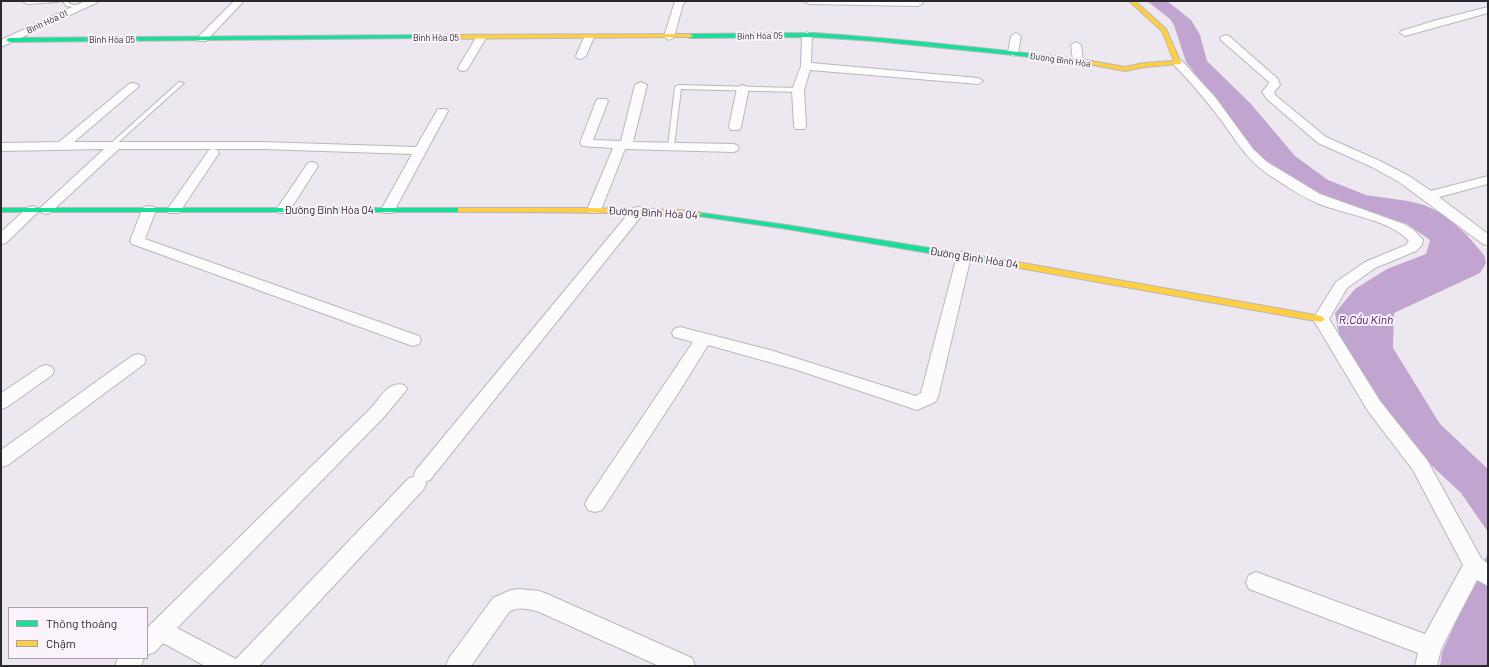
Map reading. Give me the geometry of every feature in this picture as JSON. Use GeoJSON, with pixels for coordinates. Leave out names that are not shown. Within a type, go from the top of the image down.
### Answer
{"type":"FeatureCollection","features":[{"type":"Feature","properties":{"kind":"street","name":"Bình Hòa 01"},"geometry":{"type":"LineString","coordinates":[[4,42],[93,1]]}},
{"type":"Feature","properties":{"kind":"street"},"geometry":{"type":"LineString","coordinates":[[202,39],[240,1]]}},
{"type":"Feature","properties":{"kind":"street"},"geometry":{"type":"LineString","coordinates":[[669,37],[679,2],[681,1]]}},
{"type":"Feature","properties":{"kind":"street"},"geometry":{"type":"LineString","coordinates":[[809,1],[918,3]]}},
{"type":"Feature","properties":{"kind":"street"},"geometry":{"type":"LineString","coordinates":[[1132,1],[1164,30],[1178,63],[1197,81],[1256,159],[1316,198],[1338,207],[1399,226],[1414,236],[1416,240],[1415,245],[1411,248],[1370,265],[1342,285],[1321,319],[1374,406],[1420,465],[1481,571],[1428,656],[1256,582]]}},
{"type":"Feature","properties":{"kind":"street"},"geometry":{"type":"LineString","coordinates":[[1447,10],[1485,1],[1488,2]]}},
{"type":"Feature","properties":{"kind":"street"},"geometry":{"type":"LineString","coordinates":[[1405,33],[1440,22],[1488,10]]}},
{"type":"Feature","properties":{"kind":"street"},"geometry":{"type":"LineString","coordinates":[[800,126],[798,90],[806,66],[807,35]]}},
{"type":"Feature","properties":{"kind":"street","name":"Bình Hòa 05"},"geometry":{"type":"LineString","coordinates":[[4,42],[202,39],[807,35],[862,38]]}},
{"type":"Feature","properties":{"kind":"street"},"geometry":{"type":"LineString","coordinates":[[1013,54],[1016,36]]}},
{"type":"Feature","properties":{"kind":"street"},"geometry":{"type":"LineString","coordinates":[[581,56],[589,37]]}},
{"type":"Feature","properties":{"kind":"street"},"geometry":{"type":"LineString","coordinates":[[463,68],[481,38]]}},
{"type":"Feature","properties":{"kind":"street","name":"Đường Bình Hòa"},"geometry":{"type":"LineString","coordinates":[[862,38],[1078,61],[1125,69],[1144,65],[1178,63]]}},
{"type":"Feature","properties":{"kind":"street"},"geometry":{"type":"LineString","coordinates":[[1225,38],[1274,81],[1274,85],[1268,92],[1271,97],[1322,140],[1376,164],[1404,180],[1429,196],[1488,241]]}},
{"type":"Feature","properties":{"kind":"street"},"geometry":{"type":"LineString","coordinates":[[1076,45],[1078,61]]}},
{"type":"Feature","properties":{"kind":"street"},"geometry":{"type":"LineString","coordinates":[[806,66],[978,81]]}},
{"type":"Feature","properties":{"kind":"street"},"geometry":{"type":"LineString","coordinates":[[594,210],[623,145],[641,85]]}},
{"type":"Feature","properties":{"kind":"street"},"geometry":{"type":"LineString","coordinates":[[62,146],[133,86]]}},
{"type":"Feature","properties":{"kind":"street"},"geometry":{"type":"LineString","coordinates":[[736,127],[743,88]]}},
{"type":"Feature","properties":{"kind":"street"},"geometry":{"type":"LineString","coordinates":[[602,101],[586,143],[733,148]]}},
{"type":"Feature","properties":{"kind":"street"},"geometry":{"type":"LineString","coordinates":[[388,210],[442,111]]}},
{"type":"Feature","properties":{"kind":"street"},"geometry":{"type":"LineString","coordinates":[[1,240],[39,210],[113,146]]}},
{"type":"Feature","properties":{"kind":"street"},"geometry":{"type":"LineString","coordinates":[[1,147],[113,146],[374,148],[420,151]]}},
{"type":"Feature","properties":{"kind":"street"},"geometry":{"type":"LineString","coordinates":[[174,210],[213,153]]}},
{"type":"Feature","properties":{"kind":"street"},"geometry":{"type":"LineString","coordinates":[[283,210],[312,166]]}},
{"type":"Feature","properties":{"kind":"street"},"geometry":{"type":"LineString","coordinates":[[1429,196],[1488,180]]}},
{"type":"Feature","properties":{"kind":"street","name":"Đường Bình Hòa 04"},"geometry":{"type":"LineString","coordinates":[[1,210],[594,210],[680,212],[964,256],[1321,319]]}},
{"type":"Feature","properties":{"kind":"street"},"geometry":{"type":"LineString","coordinates":[[149,210],[137,241],[413,340]]}},
{"type":"Feature","properties":{"kind":"street"},"geometry":{"type":"LineString","coordinates":[[244,666],[420,480],[638,211]]}},
{"type":"Feature","properties":{"kind":"street"},"geometry":{"type":"LineString","coordinates":[[680,333],[704,338],[771,357],[917,403],[929,397],[964,256]]}},
{"type":"Feature","properties":{"kind":"street"},"geometry":{"type":"LineString","coordinates":[[595,504],[678,380],[704,338]]}},
{"type":"Feature","properties":{"kind":"street"},"geometry":{"type":"LineString","coordinates":[[1,460],[138,360]]}},
{"type":"Feature","properties":{"kind":"street"},"geometry":{"type":"LineString","coordinates":[[1,402],[46,371]]}},
{"type":"Feature","properties":{"kind":"street"},"geometry":{"type":"LineString","coordinates":[[227,666],[154,637],[398,389]]}},
{"type":"Feature","properties":{"kind":"street"},"geometry":{"type":"LineString","coordinates":[[457,666],[501,605],[510,599],[520,598],[539,601],[684,666]]}},
{"type":"Feature","properties":{"kind":"lane"},"geometry":{"type":"LineString","coordinates":[[24,1],[27,3],[57,1]]}},
{"type":"Feature","properties":{"kind":"lane"},"geometry":{"type":"LineString","coordinates":[[65,1],[68,5],[80,7]]}},
{"type":"Feature","properties":{"kind":"lane"},"geometry":{"type":"LineString","coordinates":[[113,146],[181,84]]}},
{"type":"Feature","properties":{"kind":"lane"},"geometry":{"type":"LineString","coordinates":[[671,146],[678,87],[798,90]]}},
{"type":"Feature","properties":{"kind":"water","name":"R.Cầu Kinh"},"geometry":{"type":"Polygon","coordinates":[[[1147,1],[1167,1],[1191,20],[1200,35],[1207,61],[1251,104],[1295,156],[1328,180],[1366,195],[1408,201],[1424,205],[1443,214],[1466,234],[1484,255],[1486,263],[1480,273],[1394,313],[1393,348],[1440,424],[1488,469],[1488,532],[1461,493],[1417,452],[1370,387],[1339,334],[1335,313],[1355,289],[1387,269],[1426,254],[1430,240],[1407,224],[1332,201],[1261,158],[1186,62],[1174,25],[1170,19],[1147,1]]]}},
{"type":"Feature","properties":{"kind":"water"},"geometry":{"type":"Polygon","coordinates":[[[1488,553],[1488,666],[1440,666],[1442,652],[1488,553]]]}},
{"type":"Feature","properties":{"kind":"traffic: fast"},"geometry":{"type":"LineString","coordinates":[[690,36],[814,35],[874,39],[1085,62]]}},
{"type":"Feature","properties":{"kind":"traffic: fast"},"geometry":{"type":"LineString","coordinates":[[9,40],[418,37]]}},
{"type":"Feature","properties":{"kind":"traffic: fast"},"geometry":{"type":"LineString","coordinates":[[1,210],[461,210]]}},
{"type":"Feature","properties":{"kind":"traffic: fast"},"geometry":{"type":"LineString","coordinates":[[698,214],[787,227],[1017,265]]}},
{"type":"Feature","properties":{"kind":"traffic: slow"},"geometry":{"type":"LineString","coordinates":[[1085,62],[1125,69],[1144,65],[1178,63],[1164,30],[1132,1]]}},
{"type":"Feature","properties":{"kind":"traffic: slow"},"geometry":{"type":"LineString","coordinates":[[418,37],[690,36]]}},
{"type":"Feature","properties":{"kind":"traffic: slow"},"geometry":{"type":"LineString","coordinates":[[461,210],[587,210],[680,212],[698,214]]}},
{"type":"Feature","properties":{"kind":"traffic: slow"},"geometry":{"type":"LineString","coordinates":[[1017,265],[1321,319]]}}]}
